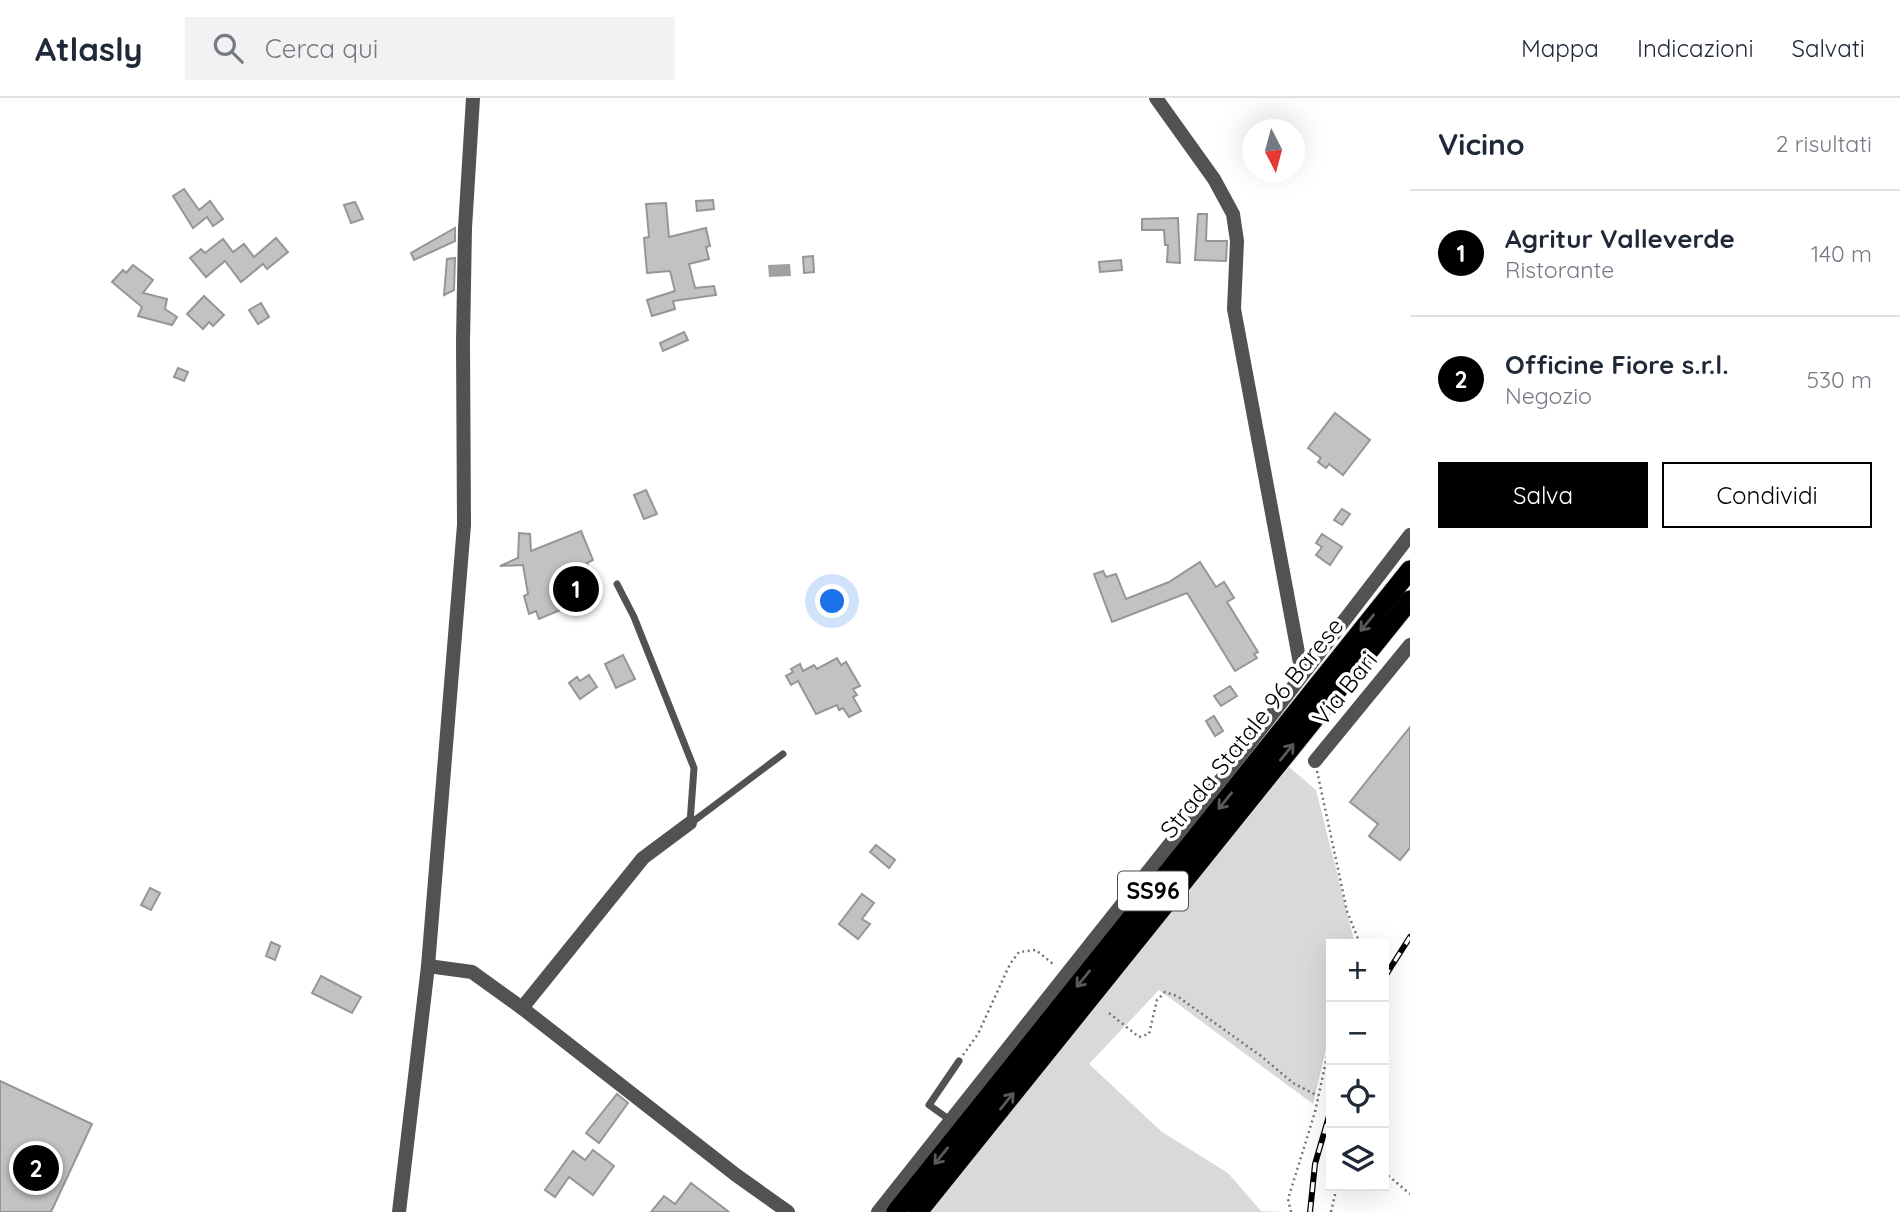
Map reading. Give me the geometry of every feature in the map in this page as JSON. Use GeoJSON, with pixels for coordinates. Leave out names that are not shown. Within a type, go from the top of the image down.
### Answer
{"type":"FeatureCollection","features":[{"type":"Feature","properties":{"kind":"highway","name":"Strada Statale 96 Barese"},"geometry":{"type":"LineString","coordinates":[[896,1212],[1410,570]]}},
{"type":"Feature","properties":{"kind":"highway","name":"Strada Statale 96 Barese"},"geometry":{"type":"LineString","coordinates":[[918,1212],[1410,600]]}},
{"type":"Feature","properties":{"kind":"street"},"geometry":{"type":"LineString","coordinates":[[399,1212],[428,966],[464,525],[463,329],[472,98]]}},
{"type":"Feature","properties":{"kind":"street"},"geometry":{"type":"LineString","coordinates":[[1156,98],[1214,179],[1233,214],[1237,241],[1234,310],[1302,674]]}},
{"type":"Feature","properties":{"kind":"street"},"geometry":{"type":"LineString","coordinates":[[878,1212],[1410,536]]}},
{"type":"Feature","properties":{"kind":"street","name":"Via Bari"},"geometry":{"type":"LineString","coordinates":[[1315,761],[1410,645]]}},
{"type":"Feature","properties":{"kind":"street"},"geometry":{"type":"LineString","coordinates":[[522,1008],[643,858],[690,823]]}},
{"type":"Feature","properties":{"kind":"street"},"geometry":{"type":"LineString","coordinates":[[428,966],[472,972],[788,1212]]}},
{"type":"Feature","properties":{"kind":"lane"},"geometry":{"type":"LineString","coordinates":[[617,584],[634,617],[694,768],[690,823]]}},
{"type":"Feature","properties":{"kind":"lane"},"geometry":{"type":"LineString","coordinates":[[690,823],[783,754]]}},
{"type":"Feature","properties":{"kind":"lane"},"geometry":{"type":"LineString","coordinates":[[950,1120],[929,1105],[959,1061]]}},
{"type":"Feature","properties":{"kind":"path"},"geometry":{"type":"LineString","coordinates":[[1315,761],[1347,911],[1358,939]]}},
{"type":"Feature","properties":{"kind":"path"},"geometry":{"type":"LineString","coordinates":[[959,1061],[978,1034],[1018,952],[1036,950],[1053,964]]}},
{"type":"Feature","properties":{"kind":"path"},"geometry":{"type":"LineString","coordinates":[[1109,1013],[1139,1037],[1149,1034],[1157,1000],[1165,992],[1177,996],[1261,1056],[1293,1083],[1318,1096]]}},
{"type":"Feature","properties":{"kind":"path"},"geometry":{"type":"LineString","coordinates":[[1290,1211],[1288,1199],[1315,1112],[1326,1060]]}},
{"type":"Feature","properties":{"kind":"path"},"geometry":{"type":"LineString","coordinates":[[1389,1176],[1410,1194]]}},
{"type":"Feature","properties":{"kind":"path"},"geometry":{"type":"LineString","coordinates":[[1331,1212],[1336,1191]]}},
{"type":"Feature","properties":{"kind":"shaded area"},"geometry":{"type":"Polygon","coordinates":[[[790,264],[791,276],[769,277],[768,265],[790,264]]]}},
{"type":"Feature","properties":{"kind":"shaded area"},"geometry":{"type":"Polygon","coordinates":[[[1289,767],[1316,790],[1354,939],[1326,939],[1326,1049],[1313,1104],[1159,990],[1089,1064],[1162,1132],[1228,1173],[1261,1211],[1286,1212],[929,1212],[1289,767]]]}},
{"type":"Feature","properties":{"kind":"building"},"geometry":{"type":"Polygon","coordinates":[[[184,189],[199,210],[210,201],[223,219],[213,226],[207,217],[193,228],[173,196],[184,189]]]}},
{"type":"Feature","properties":{"kind":"building"},"geometry":{"type":"Polygon","coordinates":[[[713,200],[714,209],[697,211],[696,201],[713,200]]]}},
{"type":"Feature","properties":{"kind":"building"},"geometry":{"type":"Polygon","coordinates":[[[355,202],[363,219],[351,223],[344,205],[355,202]]]}},
{"type":"Feature","properties":{"kind":"building"},"geometry":{"type":"Polygon","coordinates":[[[666,203],[669,237],[706,228],[710,246],[706,247],[709,259],[689,264],[695,288],[714,286],[716,295],[673,301],[675,309],[652,316],[647,300],[675,291],[670,271],[647,273],[644,238],[649,237],[646,204],[666,203]]]}},
{"type":"Feature","properties":{"kind":"building"},"geometry":{"type":"Polygon","coordinates":[[[1198,214],[1207,214],[1206,241],[1227,241],[1226,261],[1195,260],[1198,214]]]}},
{"type":"Feature","properties":{"kind":"building"},"geometry":{"type":"Polygon","coordinates":[[[1178,218],[1180,263],[1167,262],[1168,245],[1165,245],[1164,230],[1142,230],[1142,219],[1178,218]]]}},
{"type":"Feature","properties":{"kind":"building"},"geometry":{"type":"Polygon","coordinates":[[[455,228],[455,241],[414,260],[411,253],[455,228]]]}},
{"type":"Feature","properties":{"kind":"building"},"geometry":{"type":"Polygon","coordinates":[[[276,238],[288,252],[267,269],[263,264],[241,282],[225,261],[206,277],[190,258],[201,249],[205,253],[223,239],[233,252],[244,244],[254,257],[276,238]]]}},
{"type":"Feature","properties":{"kind":"building"},"geometry":{"type":"Polygon","coordinates":[[[813,256],[814,272],[804,273],[803,257],[813,256]]]}},
{"type":"Feature","properties":{"kind":"building"},"geometry":{"type":"Polygon","coordinates":[[[455,258],[454,290],[444,295],[447,259],[455,258]]]}},
{"type":"Feature","properties":{"kind":"building"},"geometry":{"type":"Polygon","coordinates":[[[1121,260],[1122,270],[1100,272],[1099,262],[1121,260]]]}},
{"type":"Feature","properties":{"kind":"building"},"geometry":{"type":"Polygon","coordinates":[[[133,265],[153,280],[143,293],[167,299],[165,309],[177,317],[172,325],[138,316],[142,307],[112,282],[123,270],[126,273],[133,265]]]}},
{"type":"Feature","properties":{"kind":"building"},"geometry":{"type":"Polygon","coordinates":[[[204,296],[224,315],[213,326],[209,322],[203,329],[187,314],[204,296]]]}},
{"type":"Feature","properties":{"kind":"building"},"geometry":{"type":"Polygon","coordinates":[[[261,303],[269,317],[258,324],[249,310],[261,303]]]}},
{"type":"Feature","properties":{"kind":"building"},"geometry":{"type":"Polygon","coordinates":[[[684,332],[688,340],[663,351],[660,343],[684,332]]]}},
{"type":"Feature","properties":{"kind":"building"},"geometry":{"type":"Polygon","coordinates":[[[178,368],[188,372],[184,381],[174,377],[178,368]]]}},
{"type":"Feature","properties":{"kind":"building"},"geometry":{"type":"Polygon","coordinates":[[[1335,413],[1370,440],[1343,475],[1329,464],[1326,468],[1318,462],[1321,458],[1308,448],[1335,413]]]}},
{"type":"Feature","properties":{"kind":"building"},"geometry":{"type":"Polygon","coordinates":[[[646,490],[657,514],[644,519],[634,495],[646,490]]]}},
{"type":"Feature","properties":{"kind":"building"},"geometry":{"type":"Polygon","coordinates":[[[1342,509],[1350,514],[1342,525],[1334,520],[1342,509]]]}},
{"type":"Feature","properties":{"kind":"building"},"geometry":{"type":"Polygon","coordinates":[[[581,531],[593,560],[587,563],[589,568],[553,584],[565,608],[539,619],[536,611],[529,614],[524,596],[528,594],[523,565],[500,566],[518,558],[519,533],[530,534],[531,551],[581,531]]]}},
{"type":"Feature","properties":{"kind":"building"},"geometry":{"type":"Polygon","coordinates":[[[1322,534],[1342,547],[1330,565],[1316,555],[1322,547],[1316,543],[1322,534]]]}},
{"type":"Feature","properties":{"kind":"building"},"geometry":{"type":"Polygon","coordinates":[[[1200,562],[1216,587],[1224,582],[1234,598],[1227,602],[1258,652],[1254,654],[1257,658],[1235,671],[1187,593],[1112,622],[1094,574],[1103,571],[1106,577],[1116,574],[1126,599],[1169,582],[1200,562]]]}},
{"type":"Feature","properties":{"kind":"building"},"geometry":{"type":"Polygon","coordinates":[[[623,655],[635,679],[616,688],[605,664],[623,655]]]}},
{"type":"Feature","properties":{"kind":"building"},"geometry":{"type":"Polygon","coordinates":[[[837,658],[841,665],[846,662],[860,686],[853,689],[857,695],[853,697],[861,711],[849,717],[843,708],[839,710],[837,705],[816,714],[798,681],[791,685],[786,676],[800,664],[803,671],[814,665],[817,669],[837,658]]]}},
{"type":"Feature","properties":{"kind":"building"},"geometry":{"type":"Polygon","coordinates":[[[589,675],[597,687],[580,699],[569,683],[577,677],[580,681],[589,675]]]}},
{"type":"Feature","properties":{"kind":"building"},"geometry":{"type":"Polygon","coordinates":[[[1230,686],[1237,696],[1221,706],[1214,696],[1230,686]]]}},
{"type":"Feature","properties":{"kind":"building"},"geometry":{"type":"Polygon","coordinates":[[[1214,716],[1223,731],[1215,736],[1206,721],[1214,716]]]}},
{"type":"Feature","properties":{"kind":"building"},"geometry":{"type":"Polygon","coordinates":[[[1410,727],[1410,848],[1400,860],[1369,836],[1378,824],[1350,802],[1410,727]]]}},
{"type":"Feature","properties":{"kind":"building"},"geometry":{"type":"Polygon","coordinates":[[[876,845],[895,860],[889,868],[870,852],[876,845]]]}},
{"type":"Feature","properties":{"kind":"building"},"geometry":{"type":"Polygon","coordinates":[[[150,888],[160,893],[151,910],[141,905],[150,888]]]}},
{"type":"Feature","properties":{"kind":"building"},"geometry":{"type":"Polygon","coordinates":[[[862,894],[874,903],[862,919],[870,924],[858,939],[839,924],[862,894]]]}},
{"type":"Feature","properties":{"kind":"building"},"geometry":{"type":"Polygon","coordinates":[[[271,942],[280,946],[275,960],[266,956],[271,942]]]}},
{"type":"Feature","properties":{"kind":"building"},"geometry":{"type":"Polygon","coordinates":[[[321,976],[361,997],[352,1013],[312,993],[321,976]]]}},
{"type":"Feature","properties":{"kind":"building"},"geometry":{"type":"Polygon","coordinates":[[[0,1081],[92,1124],[51,1212],[0,1212],[0,1081]]]}},
{"type":"Feature","properties":{"kind":"building"},"geometry":{"type":"Polygon","coordinates":[[[617,1094],[628,1103],[599,1143],[586,1133],[617,1094]]]}},
{"type":"Feature","properties":{"kind":"building"},"geometry":{"type":"Polygon","coordinates":[[[593,1150],[614,1166],[593,1195],[569,1177],[555,1197],[545,1190],[573,1151],[585,1160],[593,1150]]]}},
{"type":"Feature","properties":{"kind":"building"},"geometry":{"type":"Polygon","coordinates":[[[691,1183],[729,1212],[651,1212],[664,1196],[675,1204],[691,1183]]]}},
{"type":"Feature","properties":{"kind":"railway"},"geometry":{"type":"LineString","coordinates":[[1389,970],[1410,937]]}},
{"type":"Feature","properties":{"kind":"railway"},"geometry":{"type":"LineString","coordinates":[[1310,1212],[1315,1164],[1326,1126]]}},
{"type":"Feature","properties":{"kind":"place","name":"Agritur Valleverde"},"geometry":{"type":"Point","coordinates":[576,589]}},
{"type":"Feature","properties":{"kind":"place","name":"Officine Fiore s.r.l."},"geometry":{"type":"Point","coordinates":[36,1168]}}]}
